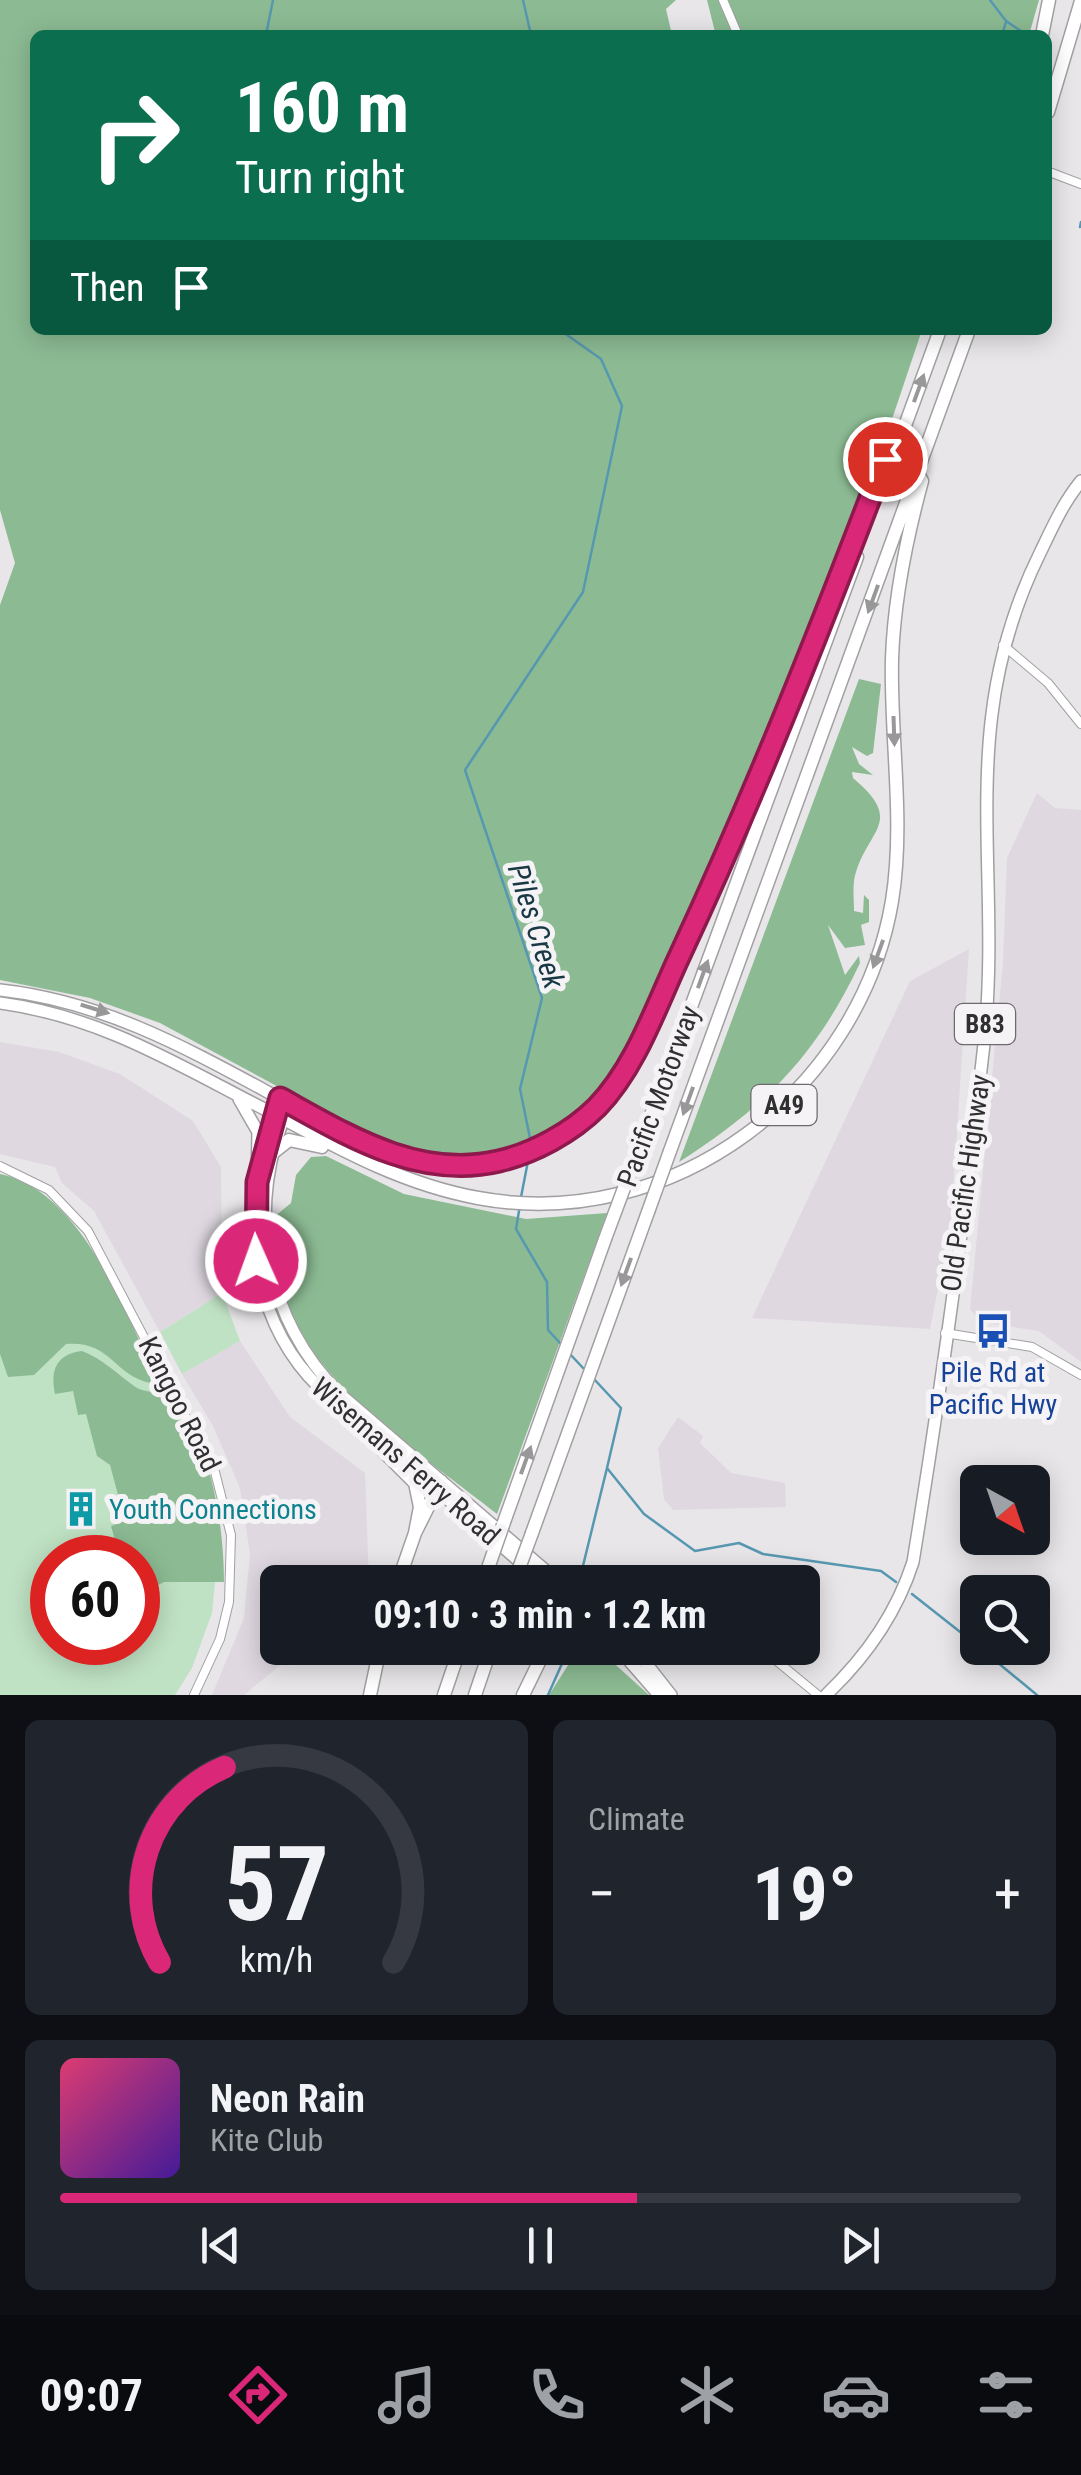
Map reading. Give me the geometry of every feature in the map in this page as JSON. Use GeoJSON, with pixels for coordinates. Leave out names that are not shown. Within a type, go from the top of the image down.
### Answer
{"type":"FeatureCollection","features":[{"type":"Feature","properties":{"kind":"highway"},"geometry":{"type":"LineString","coordinates":[[1043,30],[1049,0]]}},
{"type":"Feature","properties":{"kind":"highway"},"geometry":{"type":"LineString","coordinates":[[1052,99],[1081,1]]}},
{"type":"Feature","properties":{"kind":"highway","name":"Pacific Motorway"},"geometry":{"type":"LineString","coordinates":[[489,1565],[938,335]]}},
{"type":"Feature","properties":{"kind":"highway","name":"Pacific Motorway"},"geometry":{"type":"LineString","coordinates":[[520,1565],[968,335]]}},
{"type":"Feature","properties":{"kind":"highway"},"geometry":{"type":"LineString","coordinates":[[285,1102],[398,1157],[452,1165],[499,1161],[551,1140],[600,1105],[634,1052],[764,772],[885,459],[897,447]]}},
{"type":"Feature","properties":{"kind":"highway","name":"A49"},"geometry":{"type":"LineString","coordinates":[[278,1116],[412,1182],[506,1202],[532,1203],[602,1198],[678,1174],[716,1156],[800,1089],[861,1000],[887,925],[896,859],[892,661],[902,560],[922,481],[918,474]]}},
{"type":"Feature","properties":{"kind":"highway"},"geometry":{"type":"LineString","coordinates":[[276,1151],[290,1140],[349,1154]]}},
{"type":"Feature","properties":{"kind":"highway"},"geometry":{"type":"LineString","coordinates":[[325,1393],[414,1483],[420,1507],[415,1533]]}},
{"type":"Feature","properties":{"kind":"highway"},"geometry":{"type":"LineString","coordinates":[[404,1565],[439,1484]]}},
{"type":"Feature","properties":{"kind":"highway"},"geometry":{"type":"LineString","coordinates":[[370,1695],[376,1665]]}},
{"type":"Feature","properties":{"kind":"highway"},"geometry":{"type":"LineString","coordinates":[[444,1695],[454,1665]]}},
{"type":"Feature","properties":{"kind":"highway"},"geometry":{"type":"LineString","coordinates":[[475,1695],[485,1665]]}},
{"type":"Feature","properties":{"kind":"highway"},"geometry":{"type":"LineString","coordinates":[[524,1695],[539,1665]]}},
{"type":"Feature","properties":{"kind":"main road","name":"Old Pacific Highway"},"geometry":{"type":"LineString","coordinates":[[826,1695],[868,1652],[907,1580],[925,1490],[987,1005],[985,754],[1003,646],[1027,579],[1068,497],[1081,481]]}},
{"type":"Feature","properties":{"kind":"main road"},"geometry":{"type":"LineString","coordinates":[[0,990],[72,1002],[134,1022],[285,1102]]}},
{"type":"Feature","properties":{"kind":"main road","name":"A49"},"geometry":{"type":"LineString","coordinates":[[0,1004],[92,1023],[151,1048],[278,1116]]}},
{"type":"Feature","properties":{"kind":"main road"},"geometry":{"type":"LineString","coordinates":[[224,1087],[243,1103],[254,1122],[260,1148],[257,1182]]}},
{"type":"Feature","properties":{"kind":"main road","name":"Wisemans Ferry Road"},"geometry":{"type":"LineString","coordinates":[[285,1102],[257,1182],[254,1248],[265,1298],[293,1357],[325,1393],[539,1565]]}},
{"type":"Feature","properties":{"kind":"main road","name":"Wisemans Ferry Road"},"geometry":{"type":"LineString","coordinates":[[278,1116],[266,1234],[269,1274],[289,1329],[328,1383],[525,1565]]}},
{"type":"Feature","properties":{"kind":"main road"},"geometry":{"type":"LineString","coordinates":[[633,1665],[659,1695]]}},
{"type":"Feature","properties":{"kind":"main road"},"geometry":{"type":"LineString","coordinates":[[647,1665],[671,1695]]}},
{"type":"Feature","properties":{"kind":"street"},"geometry":{"type":"LineString","coordinates":[[723,0],[736,30]]}},
{"type":"Feature","properties":{"kind":"street"},"geometry":{"type":"LineString","coordinates":[[1052,174],[1081,184]]}},
{"type":"Feature","properties":{"kind":"street"},"geometry":{"type":"LineString","coordinates":[[1003,646],[1048,683],[1081,724]]}},
{"type":"Feature","properties":{"kind":"street","name":"Kangoo Road"},"geometry":{"type":"LineString","coordinates":[[0,1166],[49,1190],[88,1231],[216,1472],[230,1535],[230,1602],[220,1639],[194,1695]]}},
{"type":"Feature","properties":{"kind":"street"},"geometry":{"type":"LineString","coordinates":[[945,1334],[1032,1347],[1081,1375]]}},
{"type":"Feature","properties":{"kind":"street"},"geometry":{"type":"LineString","coordinates":[[782,1665],[818,1695]]}},
{"type":"Feature","properties":{"kind":"shaded area"},"geometry":{"type":"Polygon","coordinates":[[[1037,793],[1055,808],[1081,810],[1081,1362],[1039,1331],[981,1322],[970,1309],[1003,962],[1007,858],[1037,793]]]}},
{"type":"Feature","properties":{"kind":"shaded area"},"geometry":{"type":"Polygon","coordinates":[[[969,949],[951,1223],[930,1329],[752,1318],[910,981],[969,949]]]}},
{"type":"Feature","properties":{"kind":"shaded area"},"geometry":{"type":"Polygon","coordinates":[[[0,1042],[59,1052],[120,1074],[193,1121],[221,1167],[222,1293],[160,1332],[94,1211],[62,1183],[55,1167],[0,1154],[0,1042]]]}},
{"type":"Feature","properties":{"kind":"shaded area"},"geometry":{"type":"Polygon","coordinates":[[[240,1341],[290,1417],[365,1473],[368,1565],[260,1565],[260,1665],[280,1665],[244,1695],[212,1695],[244,1618],[250,1554],[240,1488],[213,1426],[182,1374],[240,1341]]]}},
{"type":"Feature","properties":{"kind":"shaded area"},"geometry":{"type":"Polygon","coordinates":[[[678,1417],[703,1436],[700,1443],[731,1473],[785,1483],[786,1507],[673,1510],[664,1499],[658,1448],[678,1417]]]}},
{"type":"Feature","properties":{"kind":"green space"},"geometry":{"type":"Polygon","coordinates":[[[0,0],[676,0],[666,9],[671,30],[30,30],[30,335],[920,335],[885,440],[743,806],[631,1048],[594,1101],[547,1135],[496,1156],[426,1155],[384,1144],[160,1023],[90,998],[0,980],[0,605],[15,563],[0,510],[0,0]]]}},
{"type":"Feature","properties":{"kind":"green space"},"geometry":{"type":"Polygon","coordinates":[[[707,0],[1039,0],[1030,30],[714,30],[707,0]]]}},
{"type":"Feature","properties":{"kind":"green space"},"geometry":{"type":"Polygon","coordinates":[[[859,679],[881,684],[873,753],[867,756],[852,747],[859,764],[873,775],[852,772],[853,778],[877,805],[880,815],[854,881],[854,911],[863,913],[864,895],[869,900],[869,922],[861,925],[865,945],[845,948],[828,925],[845,975],[859,956],[860,963],[825,1026],[785,1077],[737,1121],[679,1162],[859,679]]]}},
{"type":"Feature","properties":{"kind":"green space"},"geometry":{"type":"Polygon","coordinates":[[[326,1156],[404,1194],[526,1219],[607,1213],[497,1514],[377,1420],[322,1364],[301,1333],[283,1291],[274,1217],[291,1203],[296,1175],[311,1157],[326,1156]]]}},
{"type":"Feature","properties":{"kind":"green space"},"geometry":{"type":"Polygon","coordinates":[[[0,1174],[29,1185],[54,1203],[77,1228],[115,1289],[157,1379],[150,1383],[138,1379],[103,1353],[81,1344],[66,1344],[34,1375],[8,1377],[0,1354],[0,1174]]]}},
{"type":"Feature","properties":{"kind":"green space"},"geometry":{"type":"Polygon","coordinates":[[[0,1203],[149,1374],[188,1439],[218,1553],[212,1613],[192,1668],[175,1695],[0,1695],[0,1203]]]}},
{"type":"Feature","properties":{"kind":"green space"},"geometry":{"type":"Polygon","coordinates":[[[222,1293],[240,1341],[182,1374],[160,1332],[222,1293]]]}},
{"type":"Feature","properties":{"kind":"green space"},"geometry":{"type":"Polygon","coordinates":[[[82,1351],[138,1388],[165,1396],[184,1415],[196,1436],[213,1485],[224,1582],[160,1584],[160,1535],[114,1535],[111,1526],[125,1521],[110,1465],[97,1456],[86,1414],[78,1415],[73,1391],[55,1394],[54,1371],[61,1360],[82,1351]]]}},
{"type":"Feature","properties":{"kind":"green space"},"geometry":{"type":"Polygon","coordinates":[[[568,1665],[616,1665],[649,1695],[549,1695],[568,1665]]]}},
{"type":"Feature","properties":{"kind":"waterway"},"geometry":{"type":"LineString","coordinates":[[267,30],[273,0]]}},
{"type":"Feature","properties":{"kind":"waterway","name":"Piles Creek"},"geometry":{"type":"LineString","coordinates":[[523,0],[530,30]]}},
{"type":"Feature","properties":{"kind":"waterway"},"geometry":{"type":"LineString","coordinates":[[990,0],[1006,21],[1020,30]]}},
{"type":"Feature","properties":{"kind":"waterway"},"geometry":{"type":"LineString","coordinates":[[1004,30],[1006,22]]}},
{"type":"Feature","properties":{"kind":"waterway"},"geometry":{"type":"LineString","coordinates":[[1080,227],[1081,222]]}},
{"type":"Feature","properties":{"kind":"waterway","name":"Piles Creek"},"geometry":{"type":"LineString","coordinates":[[531,1143],[520,1089],[542,998],[465,770],[583,592],[622,406],[601,359],[567,335]]}},
{"type":"Feature","properties":{"kind":"waterway","name":"Piles Creek"},"geometry":{"type":"LineString","coordinates":[[521,1197],[529,1156]]}},
{"type":"Feature","properties":{"kind":"waterway","name":"Piles Creek"},"geometry":{"type":"LineString","coordinates":[[520,1205],[516,1229],[547,1282],[548,1330],[560,1343]]}},
{"type":"Feature","properties":{"kind":"waterway","name":"Piles Creek"},"geometry":{"type":"LineString","coordinates":[[569,1353],[584,1369]]}},
{"type":"Feature","properties":{"kind":"waterway","name":"Piles Creek"},"geometry":{"type":"LineString","coordinates":[[593,1378],[621,1408],[607,1468],[644,1514],[695,1551],[739,1543],[763,1554],[881,1571],[896,1582]]}},
{"type":"Feature","properties":{"kind":"waterway"},"geometry":{"type":"LineString","coordinates":[[583,1565],[607,1468]]}},
{"type":"Feature","properties":{"kind":"waterway","name":"Piles Creek"},"geometry":{"type":"LineString","coordinates":[[912,1594],[960,1632]]}},
{"type":"Feature","properties":{"kind":"waterway"},"geometry":{"type":"LineString","coordinates":[[548,1695],[561,1665]]}},
{"type":"Feature","properties":{"kind":"waterway","name":"Piles Creek"},"geometry":{"type":"LineString","coordinates":[[1001,1665],[1037,1695]]}},
{"type":"Feature","properties":{"kind":"place","name":"Pile Rd at Pacific Hwy"},"geometry":{"type":"Point","coordinates":[993,1331]}},
{"type":"Feature","properties":{"kind":"place","name":"Youth Connections"},"geometry":{"type":"Point","coordinates":[81,1509]}},
{"type":"Feature","properties":{"kind":"route"},"geometry":{"type":"LineString","coordinates":[[256,1261],[257,1182],[264,1166],[272,1114],[280,1098],[334,1129],[398,1157],[468,1165],[525,1152],[576,1125],[600,1105],[634,1052],[758,786],[885,459]]}}]}
